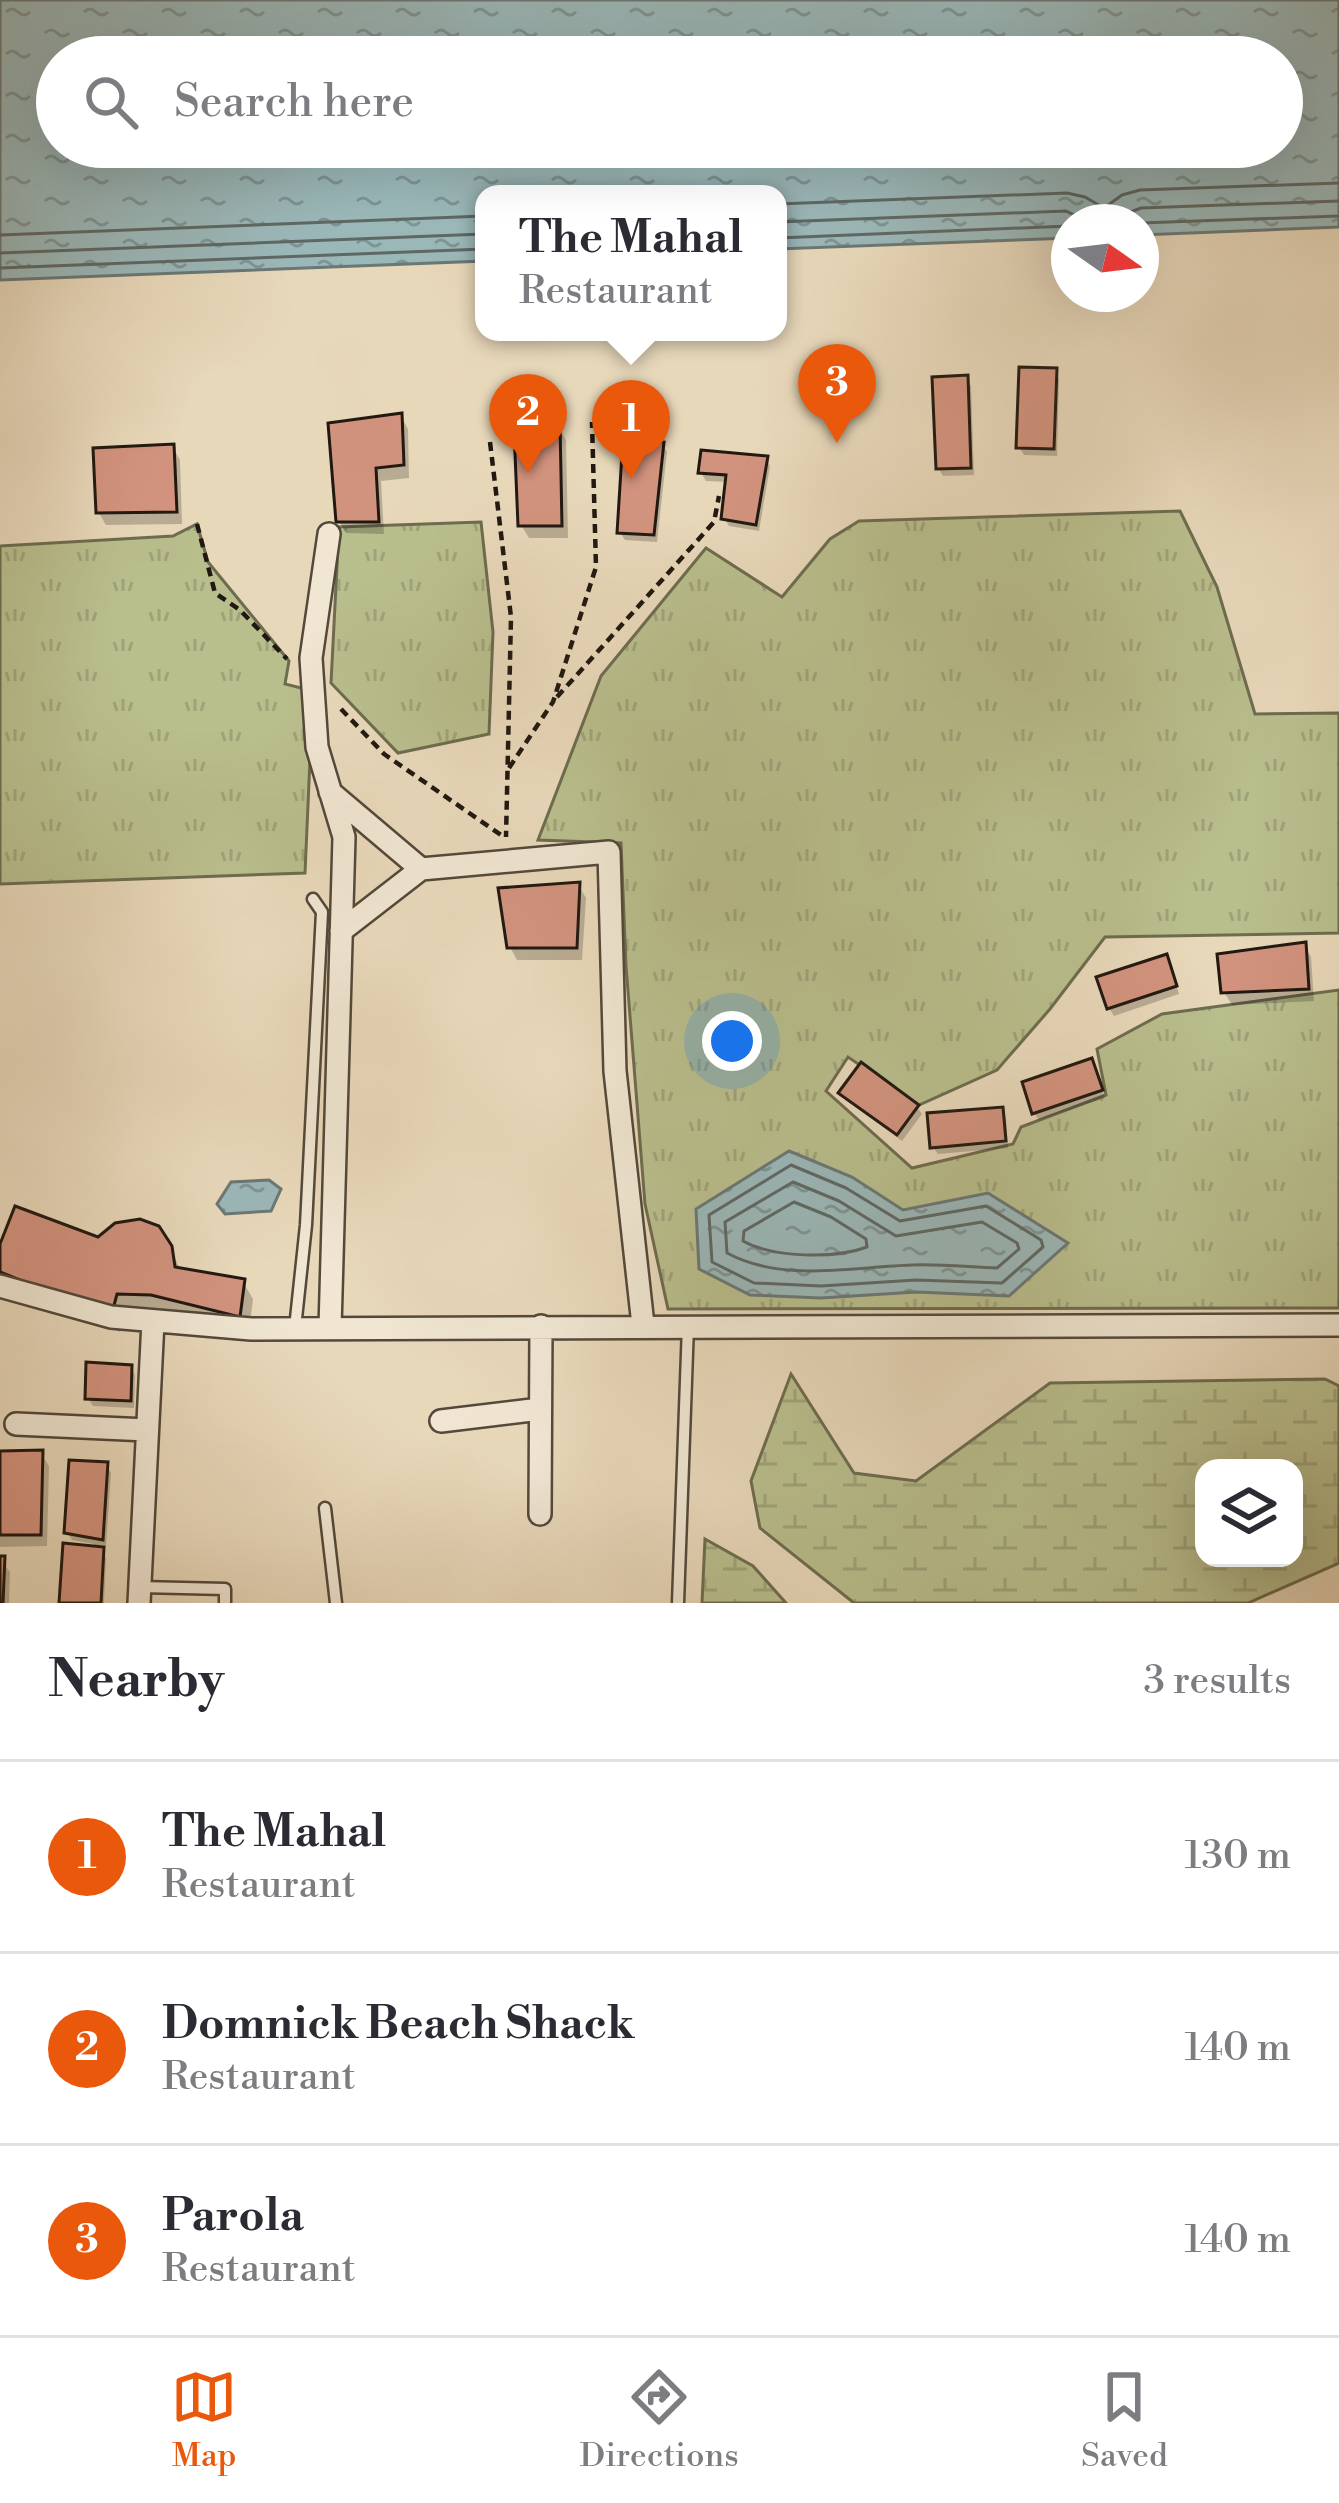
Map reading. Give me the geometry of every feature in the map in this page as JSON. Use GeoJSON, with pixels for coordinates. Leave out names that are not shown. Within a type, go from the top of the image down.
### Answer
{"type":"FeatureCollection","features":[{"type":"Feature","properties":{"kind":"street"},"geometry":{"type":"LineString","coordinates":[[328,534],[310,658],[317,747],[344,837],[330,1328]]}},
{"type":"Feature","properties":{"kind":"street"},"geometry":{"type":"LineString","coordinates":[[330,792],[421,868]]}},
{"type":"Feature","properties":{"kind":"street"},"geometry":{"type":"LineString","coordinates":[[341,931],[421,868],[609,852],[615,1071],[643,1325]]}},
{"type":"Feature","properties":{"kind":"street"},"geometry":{"type":"LineString","coordinates":[[0,1286],[111,1317],[295,1328],[1339,1325]]}},
{"type":"Feature","properties":{"kind":"street"},"geometry":{"type":"LineString","coordinates":[[139,1595],[153,1321]]}},
{"type":"Feature","properties":{"kind":"street"},"geometry":{"type":"LineString","coordinates":[[541,1326],[541,1514]]}},
{"type":"Feature","properties":{"kind":"street"},"geometry":{"type":"LineString","coordinates":[[441,1420],[541,1409]]}},
{"type":"Feature","properties":{"kind":"street"},"geometry":{"type":"LineString","coordinates":[[16,1424],[147,1430]]}},
{"type":"Feature","properties":{"kind":"lane"},"geometry":{"type":"LineString","coordinates":[[295,1328],[306,1225],[322,912],[313,899]]}},
{"type":"Feature","properties":{"kind":"lane"},"geometry":{"type":"LineString","coordinates":[[678,1603],[688,1325]]}},
{"type":"Feature","properties":{"kind":"lane"},"geometry":{"type":"LineString","coordinates":[[325,1508],[336,1603]]}},
{"type":"Feature","properties":{"kind":"lane"},"geometry":{"type":"LineString","coordinates":[[139,1595],[225,1588],[225,1603]]}},
{"type":"Feature","properties":{"kind":"path"},"geometry":{"type":"LineString","coordinates":[[553,701],[596,567],[592,422]]}},
{"type":"Feature","properties":{"kind":"path"},"geometry":{"type":"LineString","coordinates":[[332,698],[384,754],[506,838],[512,617],[490,442]]}},
{"type":"Feature","properties":{"kind":"path"},"geometry":{"type":"LineString","coordinates":[[509,767],[553,701],[714,522],[719,496]]}},
{"type":"Feature","properties":{"kind":"path"},"geometry":{"type":"LineString","coordinates":[[197,524],[215,593],[240,610],[312,684]]}},
{"type":"Feature","properties":{"kind":"green space"},"geometry":{"type":"Polygon","coordinates":[[[1180,511],[1217,587],[1255,714],[1339,713],[1339,933],[1105,937],[997,1070],[919,1105],[848,1057],[826,1091],[912,1168],[1013,1144],[1021,1127],[1106,1095],[1097,1049],[1162,1014],[1339,990],[1339,1308],[668,1309],[645,1204],[621,843],[538,840],[601,676],[706,548],[782,597],[830,539],[859,521],[1180,511]]]}},
{"type":"Feature","properties":{"kind":"green space"},"geometry":{"type":"Polygon","coordinates":[[[481,522],[493,632],[489,734],[398,753],[331,683],[339,527],[481,522]]]}},
{"type":"Feature","properties":{"kind":"green space"},"geometry":{"type":"Polygon","coordinates":[[[197,524],[208,562],[289,661],[285,684],[313,691],[305,873],[0,884],[0,546],[173,536],[197,524]]]}},
{"type":"Feature","properties":{"kind":"green space"},"geometry":{"type":"Polygon","coordinates":[[[791,1374],[854,1473],[916,1481],[1050,1383],[1325,1379],[1339,1386],[1339,1563],[1248,1603],[854,1603],[760,1528],[751,1481],[791,1374]]]}},
{"type":"Feature","properties":{"kind":"green space"},"geometry":{"type":"Polygon","coordinates":[[[705,1539],[753,1566],[786,1603],[702,1603],[705,1539]]]}},
{"type":"Feature","properties":{"kind":"water"},"geometry":{"type":"Polygon","coordinates":[[[0,0],[1339,0],[1339,227],[1159,234],[1159,204],[1051,204],[1051,239],[787,249],[787,185],[475,185],[475,261],[0,280],[0,0]]]}},
{"type":"Feature","properties":{"kind":"water"},"geometry":{"type":"Polygon","coordinates":[[[789,1151],[852,1177],[903,1210],[988,1193],[1068,1243],[1009,1296],[916,1292],[821,1298],[750,1295],[699,1269],[696,1209],[789,1151]]]}},
{"type":"Feature","properties":{"kind":"water"},"geometry":{"type":"Polygon","coordinates":[[[269,1180],[281,1189],[271,1211],[225,1214],[217,1204],[231,1182],[269,1180]]]}},
{"type":"Feature","properties":{"kind":"building"},"geometry":{"type":"Polygon","coordinates":[[[1019,367],[1057,368],[1054,449],[1016,448],[1019,367]]]}},
{"type":"Feature","properties":{"kind":"building"},"geometry":{"type":"Polygon","coordinates":[[[968,375],[971,468],[936,469],[932,377],[968,375]]]}},
{"type":"Feature","properties":{"kind":"building"},"geometry":{"type":"Polygon","coordinates":[[[402,413],[404,465],[376,468],[379,522],[336,522],[328,423],[402,413]]]}},
{"type":"Feature","properties":{"kind":"building"},"geometry":{"type":"Polygon","coordinates":[[[560,424],[562,526],[518,526],[514,429],[560,424]]]}},
{"type":"Feature","properties":{"kind":"building"},"geometry":{"type":"Polygon","coordinates":[[[623,438],[664,442],[654,535],[617,533],[623,438]]]}},
{"type":"Feature","properties":{"kind":"building"},"geometry":{"type":"Polygon","coordinates":[[[174,444],[177,512],[96,513],[93,448],[174,444]]]}},
{"type":"Feature","properties":{"kind":"building"},"geometry":{"type":"Polygon","coordinates":[[[701,450],[768,456],[756,525],[721,519],[726,475],[698,473],[701,450]]]}},
{"type":"Feature","properties":{"kind":"building"},"geometry":{"type":"Polygon","coordinates":[[[580,882],[577,948],[507,948],[498,888],[580,882]]]}},
{"type":"Feature","properties":{"kind":"building"},"geometry":{"type":"Polygon","coordinates":[[[1306,942],[1309,989],[1221,993],[1217,954],[1306,942]]]}},
{"type":"Feature","properties":{"kind":"building"},"geometry":{"type":"Polygon","coordinates":[[[1167,954],[1177,986],[1107,1009],[1096,977],[1167,954]]]}},
{"type":"Feature","properties":{"kind":"building"},"geometry":{"type":"Polygon","coordinates":[[[1092,1058],[1103,1090],[1032,1114],[1022,1082],[1092,1058]]]}},
{"type":"Feature","properties":{"kind":"building"},"geometry":{"type":"Polygon","coordinates":[[[861,1062],[919,1105],[897,1135],[838,1093],[861,1062]]]}},
{"type":"Feature","properties":{"kind":"building"},"geometry":{"type":"Polygon","coordinates":[[[1003,1107],[1006,1141],[930,1148],[927,1113],[1003,1107]]]}},
{"type":"Feature","properties":{"kind":"building"},"geometry":{"type":"Polygon","coordinates":[[[15,1206],[98,1237],[115,1223],[140,1219],[159,1226],[172,1246],[175,1267],[245,1279],[240,1317],[151,1295],[117,1294],[111,1317],[0,1272],[0,1244],[15,1206]]]}},
{"type":"Feature","properties":{"kind":"building"},"geometry":{"type":"Polygon","coordinates":[[[86,1362],[132,1365],[131,1401],[85,1399],[86,1362]]]}},
{"type":"Feature","properties":{"kind":"building"},"geometry":{"type":"Polygon","coordinates":[[[43,1450],[41,1535],[0,1535],[0,1451],[43,1450]]]}},
{"type":"Feature","properties":{"kind":"building"},"geometry":{"type":"Polygon","coordinates":[[[69,1460],[108,1462],[103,1540],[64,1533],[69,1460]]]}},
{"type":"Feature","properties":{"kind":"building"},"geometry":{"type":"Polygon","coordinates":[[[63,1543],[104,1547],[101,1603],[59,1603],[63,1543]]]}},
{"type":"Feature","properties":{"kind":"building"},"geometry":{"type":"Polygon","coordinates":[[[0,1556],[5,1556],[3,1603],[0,1603],[0,1556]]]}},
{"type":"Feature","properties":{"kind":"place","name":"Parola"},"geometry":{"type":"Point","coordinates":[837,443]}},
{"type":"Feature","properties":{"kind":"place","name":"Domnick Beach Shack"},"geometry":{"type":"Point","coordinates":[528,473]}},
{"type":"Feature","properties":{"kind":"place","name":"The Mahal"},"geometry":{"type":"Point","coordinates":[631,479]}}]}
